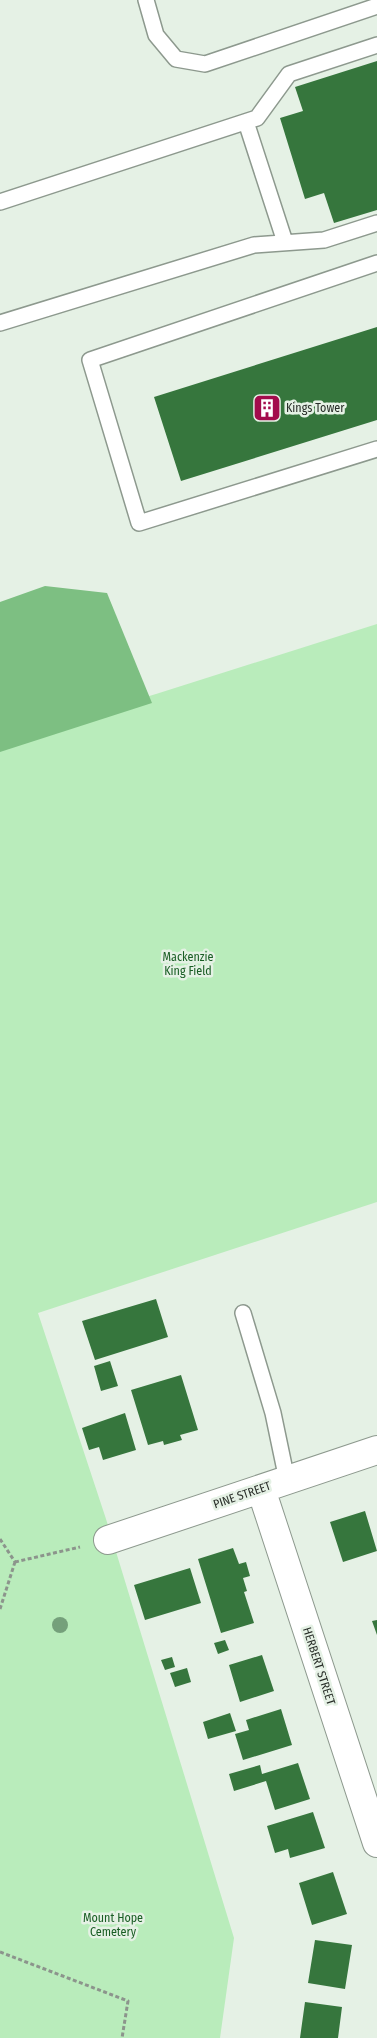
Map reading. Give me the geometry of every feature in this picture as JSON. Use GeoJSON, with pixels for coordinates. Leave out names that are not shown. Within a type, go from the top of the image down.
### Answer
{"type":"FeatureCollection","features":[{"type":"Feature","properties":{"kind":"street","name":"PINE STREET"},"geometry":{"type":"LineString","coordinates":[[108,1540],[377,1450]]}},
{"type":"Feature","properties":{"kind":"street","name":"HERBERT STREET"},"geometry":{"type":"LineString","coordinates":[[261,1489],[377,1843]]}},
{"type":"Feature","properties":{"kind":"lane"},"geometry":{"type":"LineString","coordinates":[[146,0],[156,35],[176,59],[205,64],[377,6]]}},
{"type":"Feature","properties":{"kind":"lane"},"geometry":{"type":"LineString","coordinates":[[0,202],[257,118],[289,74],[377,44]]}},
{"type":"Feature","properties":{"kind":"lane"},"geometry":{"type":"LineString","coordinates":[[246,122],[285,242]]}},
{"type":"Feature","properties":{"kind":"lane"},"geometry":{"type":"LineString","coordinates":[[0,323],[254,245],[324,240],[377,223]]}},
{"type":"Feature","properties":{"kind":"lane"},"geometry":{"type":"LineString","coordinates":[[377,263],[90,360],[139,523],[377,449]]}},
{"type":"Feature","properties":{"kind":"lane"},"geometry":{"type":"LineString","coordinates":[[243,1313],[273,1413],[287,1480]]}},
{"type":"Feature","properties":{"kind":"path"},"geometry":{"type":"LineString","coordinates":[[0,1539],[15,1562]]}},
{"type":"Feature","properties":{"kind":"path"},"geometry":{"type":"LineString","coordinates":[[15,1562],[108,1540]]}},
{"type":"Feature","properties":{"kind":"path"},"geometry":{"type":"LineString","coordinates":[[0,1609],[15,1562]]}},
{"type":"Feature","properties":{"kind":"path"},"geometry":{"type":"LineString","coordinates":[[0,1952],[128,2002],[122,2038]]}},
{"type":"Feature","properties":{"kind":"green space"},"geometry":{"type":"Polygon","coordinates":[[[45,586],[107,593],[152,703],[0,752],[0,602],[45,586]]]}},
{"type":"Feature","properties":{"kind":"green space","name":"Mackenzie King Field"},"geometry":{"type":"Polygon","coordinates":[[[377,624],[377,1202],[38,1313],[106,1519],[234,1938],[220,2038],[0,2038],[0,740],[156,694],[377,624]]]}},
{"type":"Feature","properties":{"kind":"building"},"geometry":{"type":"Polygon","coordinates":[[[377,61],[377,210],[334,223],[324,193],[305,199],[280,118],[303,111],[295,87],[377,61]]]}},
{"type":"Feature","properties":{"kind":"building","name":"Kings Tower"},"geometry":{"type":"Polygon","coordinates":[[[377,327],[377,420],[181,481],[154,397],[377,327]]]}},
{"type":"Feature","properties":{"kind":"building"},"geometry":{"type":"Polygon","coordinates":[[[156,1299],[168,1337],[95,1360],[82,1321],[156,1299]]]}},
{"type":"Feature","properties":{"kind":"building"},"geometry":{"type":"Polygon","coordinates":[[[110,1361],[118,1386],[101,1391],[94,1366],[110,1361]]]}},
{"type":"Feature","properties":{"kind":"building"},"geometry":{"type":"Polygon","coordinates":[[[181,1375],[198,1430],[180,1435],[182,1440],[164,1445],[163,1441],[148,1445],[131,1390],[181,1375]]]}},
{"type":"Feature","properties":{"kind":"building"},"geometry":{"type":"Polygon","coordinates":[[[125,1413],[136,1450],[103,1460],[99,1447],[89,1450],[82,1428],[125,1413]]]}},
{"type":"Feature","properties":{"kind":"building"},"geometry":{"type":"Polygon","coordinates":[[[365,1511],[377,1551],[343,1562],[330,1522],[365,1511]]]}},
{"type":"Feature","properties":{"kind":"building"},"geometry":{"type":"Polygon","coordinates":[[[233,1548],[239,1564],[246,1562],[250,1576],[243,1578],[247,1591],[244,1592],[254,1623],[221,1633],[198,1559],[233,1548]]]}},
{"type":"Feature","properties":{"kind":"building"},"geometry":{"type":"Polygon","coordinates":[[[190,1568],[201,1603],[145,1620],[134,1585],[190,1568]]]}},
{"type":"Feature","properties":{"kind":"building"},"geometry":{"type":"Polygon","coordinates":[[[377,1620],[377,1635],[372,1621],[377,1620]]]}},
{"type":"Feature","properties":{"kind":"building"},"geometry":{"type":"Polygon","coordinates":[[[225,1640],[229,1650],[218,1654],[214,1643],[225,1640]]]}},
{"type":"Feature","properties":{"kind":"building"},"geometry":{"type":"Polygon","coordinates":[[[262,1655],[274,1691],[240,1702],[229,1665],[262,1655]]]}},
{"type":"Feature","properties":{"kind":"building"},"geometry":{"type":"Polygon","coordinates":[[[172,1657],[175,1667],[165,1670],[161,1660],[172,1657]]]}},
{"type":"Feature","properties":{"kind":"building"},"geometry":{"type":"Polygon","coordinates":[[[187,1668],[191,1682],[175,1687],[170,1673],[187,1668]]]}},
{"type":"Feature","properties":{"kind":"building"},"geometry":{"type":"Polygon","coordinates":[[[281,1709],[292,1745],[243,1760],[235,1734],[249,1730],[246,1720],[281,1709]]]}},
{"type":"Feature","properties":{"kind":"building"},"geometry":{"type":"Polygon","coordinates":[[[230,1713],[236,1731],[208,1739],[203,1722],[230,1713]]]}},
{"type":"Feature","properties":{"kind":"building"},"geometry":{"type":"Polygon","coordinates":[[[298,1763],[310,1799],[275,1810],[266,1781],[234,1791],[229,1774],[260,1765],[262,1774],[298,1763]]]}},
{"type":"Feature","properties":{"kind":"building"},"geometry":{"type":"Polygon","coordinates":[[[313,1812],[325,1848],[290,1858],[288,1849],[275,1853],[267,1826],[313,1812]]]}},
{"type":"Feature","properties":{"kind":"building"},"geometry":{"type":"Polygon","coordinates":[[[333,1872],[347,1914],[312,1925],[299,1883],[333,1872]]]}},
{"type":"Feature","properties":{"kind":"building"},"geometry":{"type":"Polygon","coordinates":[[[315,1940],[352,1945],[345,1989],[308,1983],[315,1940]]]}},
{"type":"Feature","properties":{"kind":"building"},"geometry":{"type":"Polygon","coordinates":[[[305,2002],[342,2007],[338,2038],[300,2038],[305,2002]]]}},
{"type":"Feature","properties":{"kind":"place","name":"Kings Tower"},"geometry":{"type":"Point","coordinates":[267,408]}},
{"type":"Feature","properties":{"kind":"park label","name":"Mount Hope Cemetery"},"geometry":{"type":"Point","coordinates":[113,1925]}}]}
